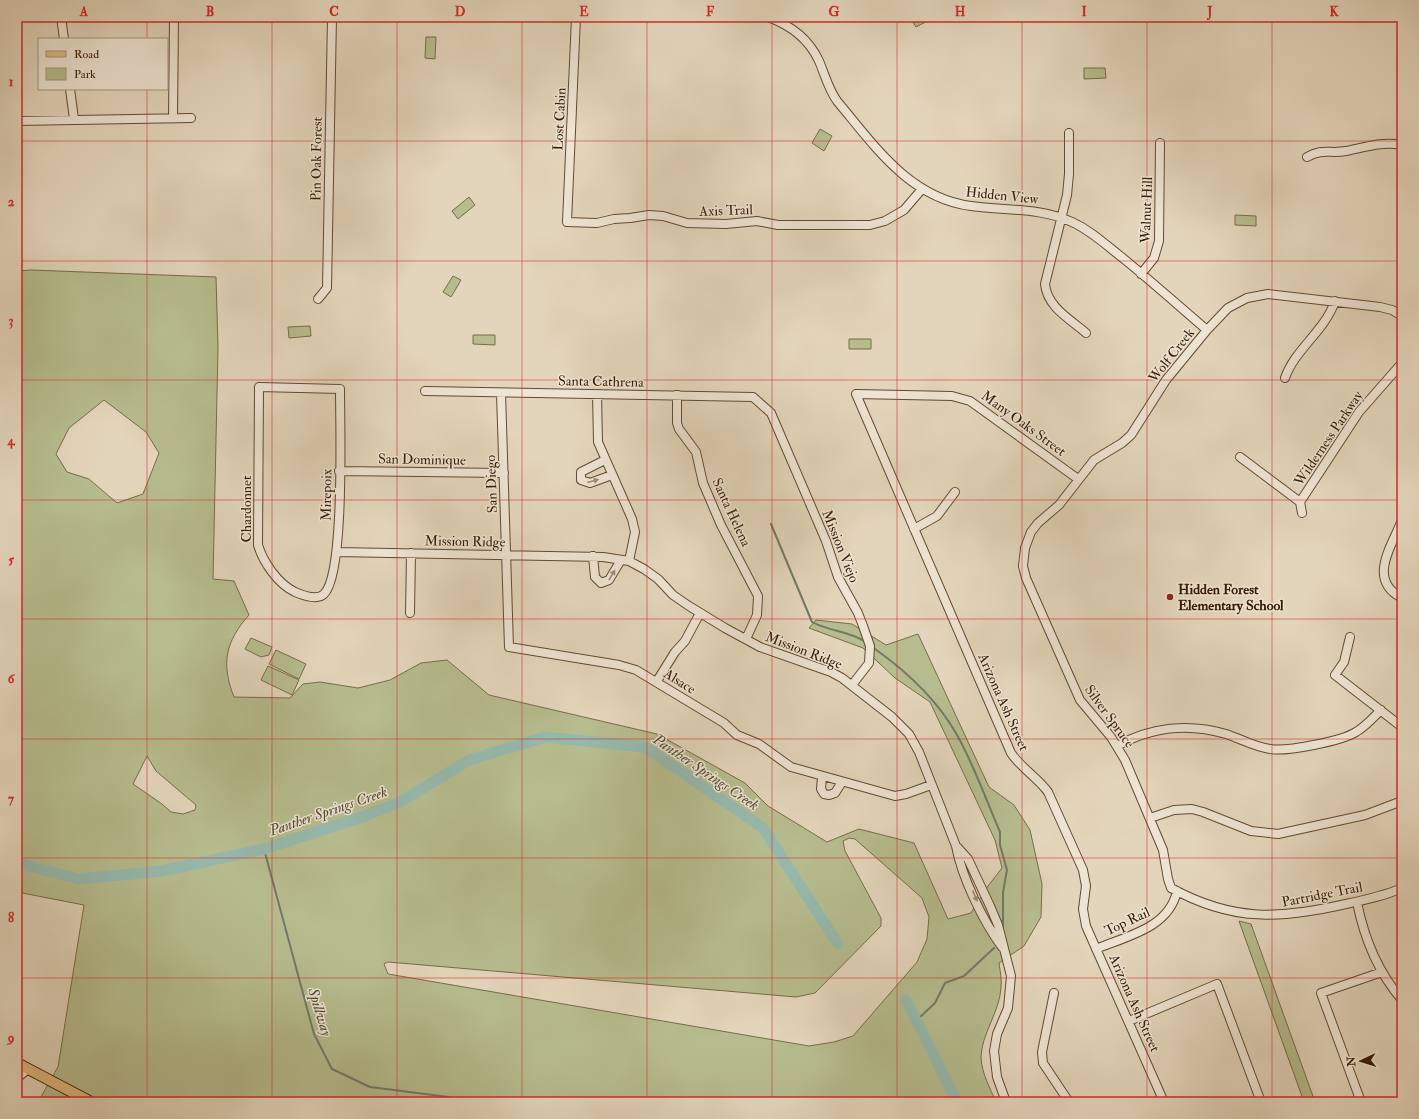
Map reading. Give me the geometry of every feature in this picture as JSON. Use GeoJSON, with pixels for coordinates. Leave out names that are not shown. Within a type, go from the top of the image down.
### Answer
{"type":"FeatureCollection","features":[{"type":"Feature","properties":{"kind":"main road"},"geometry":{"type":"LineString","coordinates":[[17,1063],[27,1070],[91,1102]]}},
{"type":"Feature","properties":{"kind":"street"},"geometry":{"type":"LineString","coordinates":[[61,17],[64,38]]}},
{"type":"Feature","properties":{"kind":"street"},"geometry":{"type":"LineString","coordinates":[[173,118],[174,17]]}},
{"type":"Feature","properties":{"kind":"street","name":"Pin Oak Forest"},"geometry":{"type":"LineString","coordinates":[[318,299],[326,288],[332,17]]}},
{"type":"Feature","properties":{"kind":"street","name":"Lost Cabin"},"geometry":{"type":"LineString","coordinates":[[567,222],[576,17]]}},
{"type":"Feature","properties":{"kind":"street","name":"Hidden View"},"geometry":{"type":"LineString","coordinates":[[768,17],[780,21],[800,34],[819,61],[830,91],[837,101],[889,163],[904,177],[922,189],[956,203],[987,208],[1021,208],[1072,222],[1097,237],[1207,330]]}},
{"type":"Feature","properties":{"kind":"street"},"geometry":{"type":"LineString","coordinates":[[70,90],[74,119]]}},
{"type":"Feature","properties":{"kind":"street"},"geometry":{"type":"LineString","coordinates":[[17,121],[191,118]]}},
{"type":"Feature","properties":{"kind":"street"},"geometry":{"type":"LineString","coordinates":[[1069,133],[1068,184],[1045,284],[1046,295],[1052,304],[1086,333]]}},
{"type":"Feature","properties":{"kind":"street","name":"Walnut Hill"},"geometry":{"type":"LineString","coordinates":[[1142,274],[1154,258],[1159,242],[1160,143]]}},
{"type":"Feature","properties":{"kind":"street"},"geometry":{"type":"LineString","coordinates":[[1307,157],[1316,152],[1344,151],[1372,144],[1388,143],[1402,145]]}},
{"type":"Feature","properties":{"kind":"street","name":"Axis Trail"},"geometry":{"type":"LineString","coordinates":[[567,222],[597,223],[614,219],[649,215],[663,216],[687,224],[726,224],[757,221],[778,225],[870,225],[885,221],[904,210],[922,189]]}},
{"type":"Feature","properties":{"kind":"street","name":"Wolf Creek"},"geometry":{"type":"LineString","coordinates":[[1024,554],[1031,532],[1038,522],[1059,505],[1094,460],[1122,443],[1130,435],[1166,380],[1207,330],[1228,308],[1241,300],[1254,296],[1277,295],[1380,307],[1392,310],[1402,316]]}},
{"type":"Feature","properties":{"kind":"street"},"geometry":{"type":"LineString","coordinates":[[1285,378],[1290,367],[1326,320],[1335,302]]}},
{"type":"Feature","properties":{"kind":"street","name":"Wilderness Parkway"},"geometry":{"type":"LineString","coordinates":[[1302,513],[1300,502],[1359,412],[1402,363]]}},
{"type":"Feature","properties":{"kind":"street","name":"Chardonnet"},"geometry":{"type":"LineString","coordinates":[[319,597],[308,597],[294,592],[285,585],[265,562],[258,545],[259,388],[340,389]]}},
{"type":"Feature","properties":{"kind":"street","name":"Mirepoix"},"geometry":{"type":"LineString","coordinates":[[319,597],[324,595],[328,588],[337,552],[340,389]]}},
{"type":"Feature","properties":{"kind":"street","name":"Santa Cathrena"},"geometry":{"type":"LineString","coordinates":[[425,391],[753,397],[771,414]]}},
{"type":"Feature","properties":{"kind":"street","name":"San Diego"},"geometry":{"type":"LineString","coordinates":[[501,393],[509,647]]}},
{"type":"Feature","properties":{"kind":"street"},"geometry":{"type":"LineString","coordinates":[[593,556],[595,577],[601,583],[609,580],[625,561],[634,532],[632,519],[598,442],[597,394]]}},
{"type":"Feature","properties":{"kind":"street","name":"Many Oaks Street"},"geometry":{"type":"LineString","coordinates":[[856,394],[952,396],[964,398],[981,407],[1078,479]]}},
{"type":"Feature","properties":{"kind":"street","name":"Arizona Ash Street"},"geometry":{"type":"LineString","coordinates":[[856,394],[1011,753],[1017,762],[1042,783],[1048,792],[1083,870],[1086,886],[1084,915],[1096,949],[1164,1102]]}},
{"type":"Feature","properties":{"kind":"street","name":"Santa Helena"},"geometry":{"type":"LineString","coordinates":[[677,395],[677,423],[679,429],[696,452],[706,490],[721,525],[758,596],[757,615],[746,639]]}},
{"type":"Feature","properties":{"kind":"street","name":"Mission Viejo"},"geometry":{"type":"LineString","coordinates":[[771,414],[826,541],[838,577],[858,613],[870,646],[869,662],[852,685]]}},
{"type":"Feature","properties":{"kind":"street"},"geometry":{"type":"LineString","coordinates":[[1240,457],[1300,502]]}},
{"type":"Feature","properties":{"kind":"street"},"geometry":{"type":"LineString","coordinates":[[605,460],[584,469],[581,472],[582,480],[590,483],[612,475]]}},
{"type":"Feature","properties":{"kind":"street","name":"San Dominique"},"geometry":{"type":"LineString","coordinates":[[339,471],[504,473]]}},
{"type":"Feature","properties":{"kind":"street"},"geometry":{"type":"LineString","coordinates":[[914,529],[937,516],[955,492]]}},
{"type":"Feature","properties":{"kind":"street"},"geometry":{"type":"LineString","coordinates":[[1402,520],[1383,564],[1385,580],[1390,588],[1402,598]]}},
{"type":"Feature","properties":{"kind":"street","name":"Mission Ridge"},"geometry":{"type":"LineString","coordinates":[[337,552],[593,556],[625,561],[651,573],[673,595],[700,613],[760,647],[831,672],[852,685],[892,717],[909,734],[919,752],[956,846],[959,862],[990,930],[1002,947]]}},
{"type":"Feature","properties":{"kind":"street"},"geometry":{"type":"LineString","coordinates":[[410,613],[411,553]]}},
{"type":"Feature","properties":{"kind":"street","name":"Silver Spruce"},"geometry":{"type":"LineString","coordinates":[[1024,554],[1026,578],[1072,685],[1087,710],[1117,746],[1163,850],[1169,884],[1177,891]]}},
{"type":"Feature","properties":{"kind":"street"},"geometry":{"type":"LineString","coordinates":[[657,681],[673,656],[685,641],[700,613]]}},
{"type":"Feature","properties":{"kind":"street"},"geometry":{"type":"LineString","coordinates":[[1350,637],[1344,662],[1334,675],[1402,727]]}},
{"type":"Feature","properties":{"kind":"street","name":"Alsace"},"geometry":{"type":"LineString","coordinates":[[509,647],[623,666],[636,670],[657,681],[724,723],[737,735],[759,744],[791,767],[822,777],[894,796],[906,794],[931,785]]}},
{"type":"Feature","properties":{"kind":"street"},"geometry":{"type":"LineString","coordinates":[[1117,746],[1143,734],[1171,728],[1185,728],[1214,731],[1264,748],[1282,750],[1348,736],[1362,728],[1381,710]]}},
{"type":"Feature","properties":{"kind":"street"},"geometry":{"type":"LineString","coordinates":[[822,777],[821,789],[824,794],[829,795],[835,793],[842,782]]}},
{"type":"Feature","properties":{"kind":"street"},"geometry":{"type":"LineString","coordinates":[[1150,818],[1174,810],[1192,809],[1251,831],[1278,834],[1365,815],[1402,801]]}},
{"type":"Feature","properties":{"kind":"street","name":"Mission Ridge"},"geometry":{"type":"LineString","coordinates":[[956,846],[968,858],[990,906],[998,925],[1002,947],[1011,976],[1011,991],[1008,1008],[997,1034],[994,1060],[997,1077],[1006,1102]]}},
{"type":"Feature","properties":{"kind":"street"},"geometry":{"type":"LineString","coordinates":[[966,876],[975,872]]}},
{"type":"Feature","properties":{"kind":"street","name":"Partridge Trail"},"geometry":{"type":"LineString","coordinates":[[1177,891],[1222,908],[1258,915],[1281,915],[1305,913],[1357,902],[1402,888]]}},
{"type":"Feature","properties":{"kind":"street","name":"Top Rail"},"geometry":{"type":"LineString","coordinates":[[1096,949],[1148,927],[1162,918],[1171,909],[1177,891]]}},
{"type":"Feature","properties":{"kind":"street"},"geometry":{"type":"LineString","coordinates":[[1357,902],[1368,942],[1382,972],[1402,1000]]}},
{"type":"Feature","properties":{"kind":"street"},"geometry":{"type":"LineString","coordinates":[[981,910],[990,906]]}},
{"type":"Feature","properties":{"kind":"street"},"geometry":{"type":"LineString","coordinates":[[1361,1102],[1321,993],[1382,972]]}},
{"type":"Feature","properties":{"kind":"street"},"geometry":{"type":"LineString","coordinates":[[1129,1021],[1217,984],[1261,1102]]}},
{"type":"Feature","properties":{"kind":"street"},"geometry":{"type":"LineString","coordinates":[[1054,993],[1042,1052],[1043,1063],[1069,1102]]}},
{"type":"Feature","properties":{"kind":"street"},"geometry":{"type":"LineString","coordinates":[[17,1078],[27,1070]]}},
{"type":"Feature","properties":{"kind":"green space"},"geometry":{"type":"Polygon","coordinates":[[[914,17],[935,17],[916,27],[911,19],[914,17]]]}},
{"type":"Feature","properties":{"kind":"green space"},"geometry":{"type":"Polygon","coordinates":[[[426,37],[436,37],[435,59],[425,58],[426,37]]]}},
{"type":"Feature","properties":{"kind":"green space"},"geometry":{"type":"Polygon","coordinates":[[[1084,68],[1105,68],[1106,78],[1084,79],[1084,68]]]}},
{"type":"Feature","properties":{"kind":"green space"},"geometry":{"type":"Polygon","coordinates":[[[820,129],[832,136],[824,151],[812,143],[820,129]]]}},
{"type":"Feature","properties":{"kind":"green space"},"geometry":{"type":"Polygon","coordinates":[[[469,197],[475,205],[458,219],[452,211],[469,197]]]}},
{"type":"Feature","properties":{"kind":"green space"},"geometry":{"type":"Polygon","coordinates":[[[1235,215],[1256,216],[1256,226],[1235,225],[1235,215]]]}},
{"type":"Feature","properties":{"kind":"green space"},"geometry":{"type":"Polygon","coordinates":[[[31,270],[216,277],[218,347],[213,579],[234,581],[249,615],[241,625],[230,644],[228,654],[227,674],[234,697],[290,698],[303,684],[320,682],[358,688],[390,680],[421,663],[447,660],[489,695],[657,734],[745,783],[768,806],[827,842],[859,829],[914,843],[948,919],[971,913],[988,886],[1002,868],[995,840],[930,702],[895,678],[863,648],[809,628],[816,620],[852,624],[886,645],[918,634],[989,787],[1014,805],[1030,830],[1042,884],[1041,917],[1024,946],[999,963],[1001,981],[1000,996],[984,1040],[981,1058],[985,1075],[996,1102],[41,1102],[42,1095],[58,1067],[84,905],[17,892],[17,271],[31,270]],[[104,400],[69,428],[56,454],[67,472],[89,479],[117,503],[143,494],[159,453],[146,432],[104,400]],[[147,756],[133,784],[171,812],[183,814],[195,810],[196,805],[156,771],[147,756]],[[849,838],[843,841],[845,851],[881,918],[881,926],[815,993],[796,997],[388,962],[384,964],[388,974],[809,1046],[834,1042],[853,1036],[917,962],[927,939],[929,917],[922,898],[855,839],[849,838]]]}},
{"type":"Feature","properties":{"kind":"green space"},"geometry":{"type":"Polygon","coordinates":[[[453,276],[461,280],[451,297],[443,292],[453,276]]]}},
{"type":"Feature","properties":{"kind":"green space"},"geometry":{"type":"Polygon","coordinates":[[[310,326],[311,336],[289,338],[288,327],[310,326]]]}},
{"type":"Feature","properties":{"kind":"green space"},"geometry":{"type":"Polygon","coordinates":[[[473,335],[495,335],[495,345],[473,344],[473,335]]]}},
{"type":"Feature","properties":{"kind":"green space"},"geometry":{"type":"Polygon","coordinates":[[[849,339],[871,339],[871,349],[849,349],[849,339]]]}},
{"type":"Feature","properties":{"kind":"green space"},"geometry":{"type":"Polygon","coordinates":[[[251,638],[272,647],[269,655],[261,657],[245,649],[251,638]]]}},
{"type":"Feature","properties":{"kind":"green space"},"geometry":{"type":"Polygon","coordinates":[[[276,650],[306,664],[299,679],[269,664],[276,650]]]}},
{"type":"Feature","properties":{"kind":"green space"},"geometry":{"type":"Polygon","coordinates":[[[268,666],[299,680],[292,695],[261,680],[268,666]]]}},
{"type":"Feature","properties":{"kind":"green space"},"geometry":{"type":"Polygon","coordinates":[[[1239,921],[1251,924],[1315,1102],[1304,1102],[1239,921]]]}},
{"type":"Feature","properties":{"kind":"waterway"},"geometry":{"type":"LineString","coordinates":[[771,524],[812,622],[852,635],[864,641]]}},
{"type":"Feature","properties":{"kind":"waterway"},"geometry":{"type":"LineString","coordinates":[[875,649],[910,677],[941,710],[957,735],[969,758],[1000,832],[1000,845],[1007,870],[1003,892],[1003,929]]}},
{"type":"Feature","properties":{"kind":"waterway","name":"Panther Springs Creek"},"geometry":{"type":"LineString","coordinates":[[17,863],[79,879],[162,871],[264,849],[365,816],[402,801],[469,760],[545,737],[645,747],[763,828],[838,944]]}},
{"type":"Feature","properties":{"kind":"waterway","name":"Spillway"},"geometry":{"type":"LineString","coordinates":[[264,849],[314,1034],[332,1069],[370,1087],[488,1102]]}},
{"type":"Feature","properties":{"kind":"waterway"},"geometry":{"type":"LineString","coordinates":[[916,1021],[935,1003],[945,983],[964,976],[994,948]]}},
{"type":"Feature","properties":{"kind":"waterway","name":"Panther Springs Creek"},"geometry":{"type":"LineString","coordinates":[[906,1000],[957,1102]]}},
{"type":"Feature","properties":{"kind":"waterway","name":"Spillway"},"geometry":{"type":"LineString","coordinates":[[951,1102],[956,1100]]}},
{"type":"Feature","properties":{"kind":"place","name":"Hidden Forest Elementary School"},"geometry":{"type":"Point","coordinates":[1170,597]}}]}
